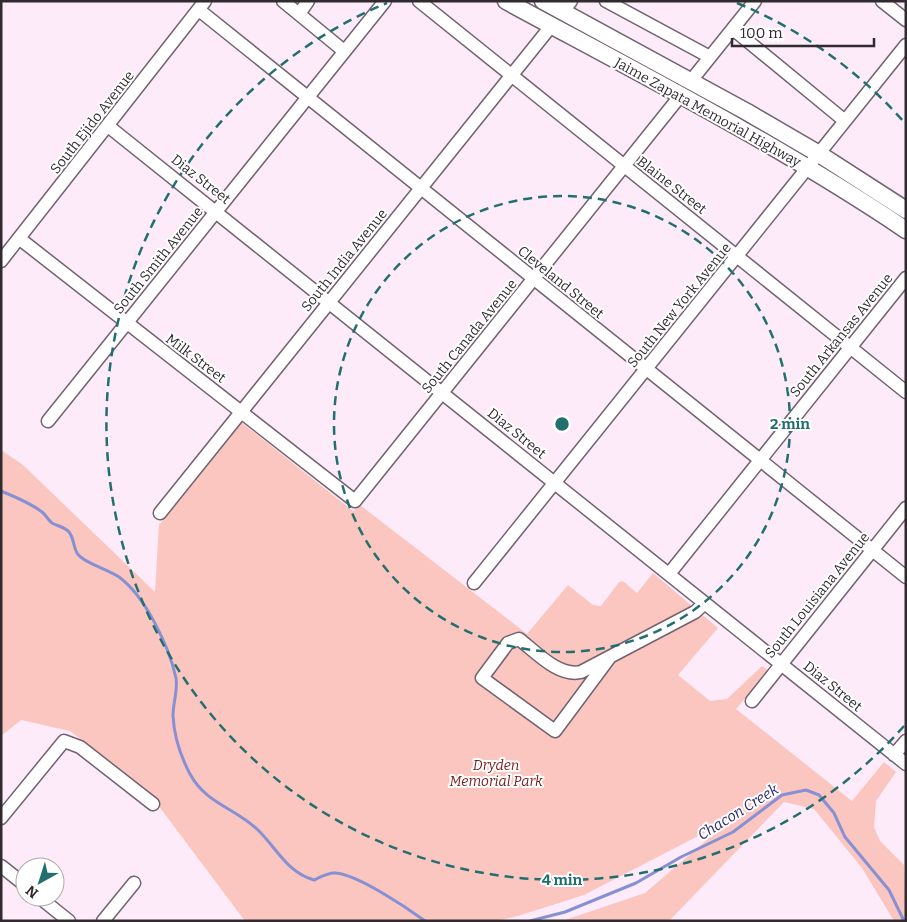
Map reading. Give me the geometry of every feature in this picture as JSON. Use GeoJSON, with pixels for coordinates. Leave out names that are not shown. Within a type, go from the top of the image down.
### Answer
{"type":"FeatureCollection","features":[{"type":"Feature","properties":{"kind":"main road","name":"Jaime Zapata Memorial Highway"},"geometry":{"type":"LineString","coordinates":[[506,1],[686,89],[747,112],[819,154],[906,210]]}},
{"type":"Feature","properties":{"kind":"main road"},"geometry":{"type":"LineString","coordinates":[[523,1],[546,12],[566,6]]}},
{"type":"Feature","properties":{"kind":"main road","name":"Jaime Zapata Memorial Highway"},"geometry":{"type":"LineString","coordinates":[[544,1],[566,6],[686,89],[906,230]]}},
{"type":"Feature","properties":{"kind":"street"},"geometry":{"type":"LineString","coordinates":[[283,1],[344,51]]}},
{"type":"Feature","properties":{"kind":"street"},"geometry":{"type":"LineString","coordinates":[[299,14],[308,1]]}},
{"type":"Feature","properties":{"kind":"street","name":"South Smith Avenue"},"geometry":{"type":"LineString","coordinates":[[48,421],[385,1]]}},
{"type":"Feature","properties":{"kind":"street","name":"Blaine Street"},"geometry":{"type":"LineString","coordinates":[[419,1],[906,392]]}},
{"type":"Feature","properties":{"kind":"street"},"geometry":{"type":"LineString","coordinates":[[606,1],[710,57]]}},
{"type":"Feature","properties":{"kind":"street","name":"South Canada Avenue"},"geometry":{"type":"LineString","coordinates":[[355,501],[755,1]]}},
{"type":"Feature","properties":{"kind":"street"},"geometry":{"type":"LineString","coordinates":[[882,1],[906,20]]}},
{"type":"Feature","properties":{"kind":"street","name":"Cleveland Street"},"geometry":{"type":"LineString","coordinates":[[202,5],[307,97],[906,578]]}},
{"type":"Feature","properties":{"kind":"street","name":"South Ejido Avenue"},"geometry":{"type":"LineString","coordinates":[[1,261],[202,5]]}},
{"type":"Feature","properties":{"kind":"street","name":"South India Avenue"},"geometry":{"type":"LineString","coordinates":[[160,513],[552,25]]}},
{"type":"Feature","properties":{"kind":"street"},"geometry":{"type":"LineString","coordinates":[[733,29],[845,121]]}},
{"type":"Feature","properties":{"kind":"street","name":"South New York Avenue"},"geometry":{"type":"LineString","coordinates":[[474,584],[906,45]]}},
{"type":"Feature","properties":{"kind":"street","name":"Diaz Street"},"geometry":{"type":"LineString","coordinates":[[108,126],[217,211],[906,764]]}},
{"type":"Feature","properties":{"kind":"street","name":"Milk Street"},"geometry":{"type":"LineString","coordinates":[[20,238],[355,501]]}},
{"type":"Feature","properties":{"kind":"street","name":"South Arkansas Avenue"},"geometry":{"type":"LineString","coordinates":[[668,574],[906,278]]}},
{"type":"Feature","properties":{"kind":"street","name":"South Louisiana Avenue"},"geometry":{"type":"LineString","coordinates":[[752,701],[906,508]]}},
{"type":"Feature","properties":{"kind":"street"},"geometry":{"type":"LineString","coordinates":[[610,656],[555,731],[482,678],[508,644],[519,640],[567,673],[581,672],[610,656],[695,612],[704,603]]}},
{"type":"Feature","properties":{"kind":"street"},"geometry":{"type":"LineString","coordinates":[[1,818],[64,741],[80,747],[153,804]]}},
{"type":"Feature","properties":{"kind":"street"},"geometry":{"type":"LineString","coordinates":[[894,755],[906,741]]}},
{"type":"Feature","properties":{"kind":"street"},"geometry":{"type":"LineString","coordinates":[[1,866],[15,877]]}},
{"type":"Feature","properties":{"kind":"street"},"geometry":{"type":"LineString","coordinates":[[103,921],[134,883]]}},
{"type":"Feature","properties":{"kind":"street"},"geometry":{"type":"LineString","coordinates":[[52,907],[69,921]]}},
{"type":"Feature","properties":{"kind":"green space","name":"Dryden Memorial Park"},"geometry":{"type":"Polygon","coordinates":[[[241,422],[353,511],[360,505],[527,634],[568,585],[593,605],[601,606],[619,582],[623,581],[637,593],[653,573],[718,628],[678,675],[710,701],[727,699],[762,666],[769,671],[736,709],[852,801],[884,762],[896,772],[876,801],[874,827],[880,841],[904,865],[906,921],[894,921],[862,868],[814,809],[784,802],[669,921],[562,921],[645,893],[731,819],[584,895],[518,916],[495,921],[245,921],[146,789],[70,731],[21,720],[1,736],[1,450],[23,465],[155,592],[159,525],[241,422]]]}},
{"type":"Feature","properties":{"kind":"waterway","name":"Chacon Creek"},"geometry":{"type":"LineString","coordinates":[[1,491],[32,505],[52,523],[67,530],[71,534],[80,557],[119,577],[129,585],[147,609],[168,651],[176,678],[173,716],[178,746],[190,774],[204,792],[250,823],[290,866],[305,877],[314,880],[330,873],[336,873],[357,879],[425,921]]}},
{"type":"Feature","properties":{"kind":"waterway","name":"Chacon Creek"},"geometry":{"type":"LineString","coordinates":[[530,921],[565,912],[636,883],[681,857],[733,832],[782,795],[806,790],[819,795],[834,813],[845,837],[889,890],[904,921]]}}]}
